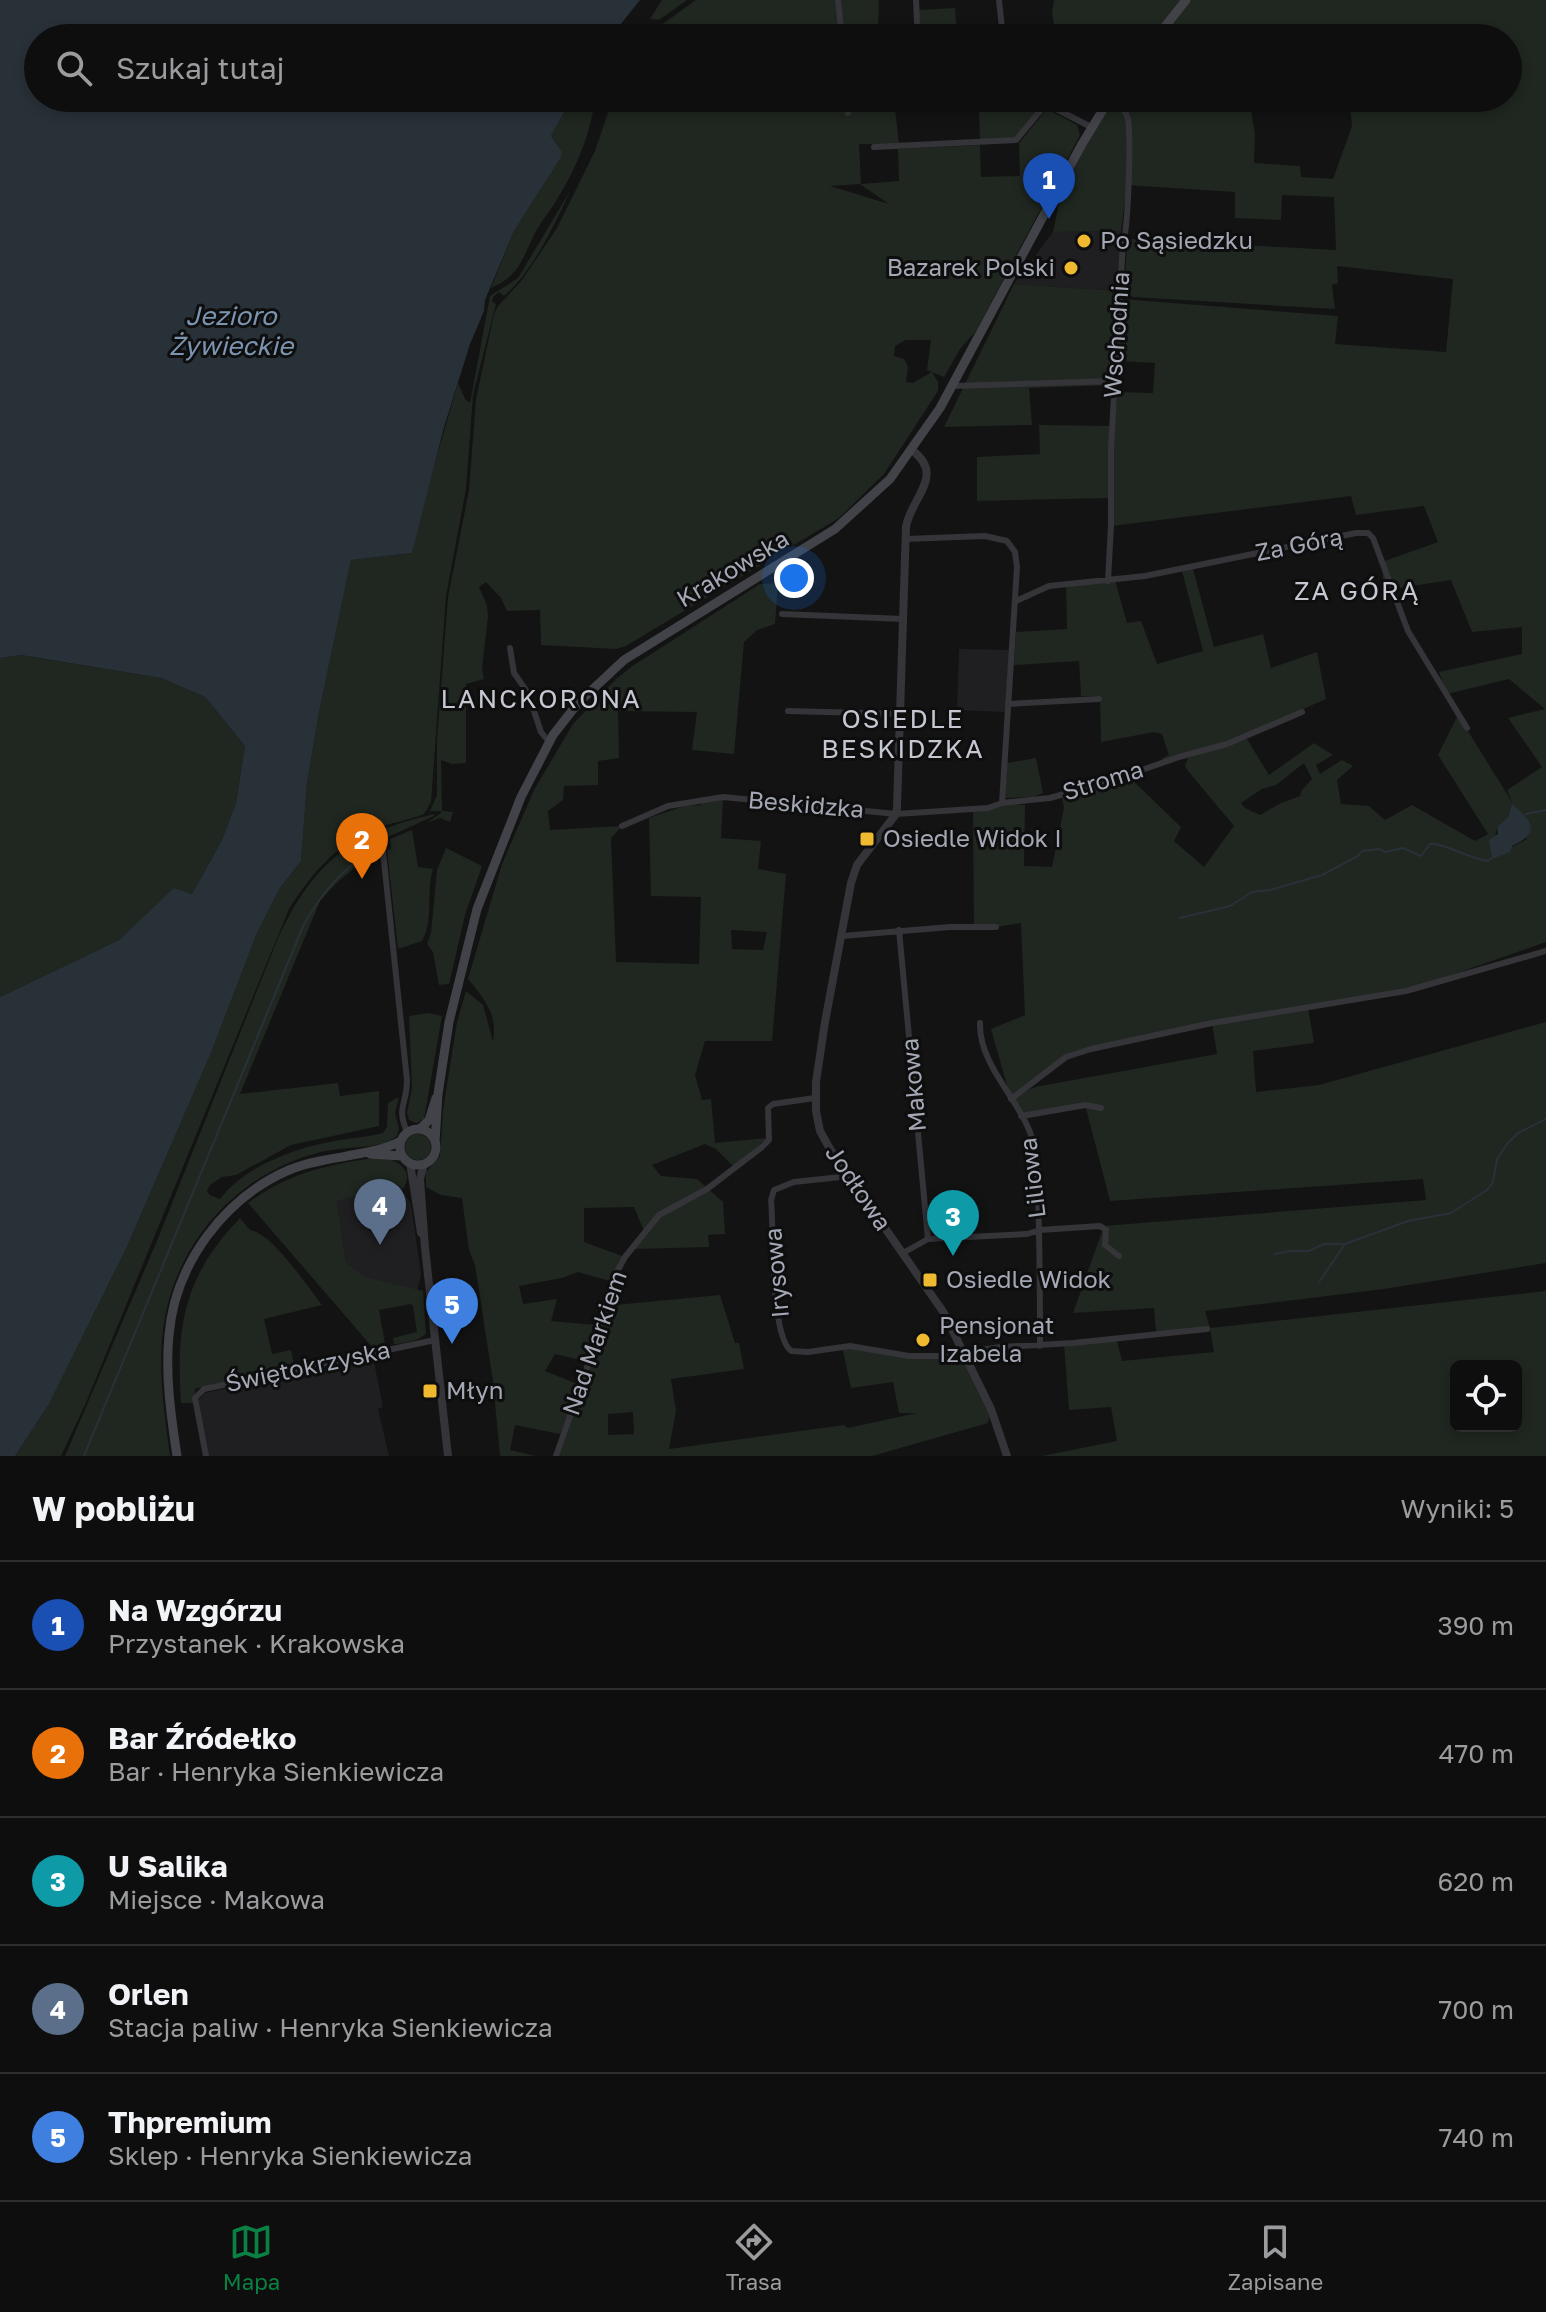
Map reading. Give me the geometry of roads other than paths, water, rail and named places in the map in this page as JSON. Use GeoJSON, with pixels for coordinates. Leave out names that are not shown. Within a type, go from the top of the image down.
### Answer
{"type":"FeatureCollection","features":[{"type":"Feature","properties":{"kind":"main road"},"geometry":{"type":"LineString","coordinates":[[1167,24],[1186,0]]}},
{"type":"Feature","properties":{"kind":"main road","name":"Krakowska"},"geometry":{"type":"LineString","coordinates":[[435,1142],[438,1094],[449,1022],[477,909],[521,797],[549,742],[578,703],[613,669],[654,640],[845,522],[879,490],[912,450],[952,386],[1101,112]]}},
{"type":"Feature","properties":{"kind":"main road","name":"Krakowska"},"geometry":{"type":"LineString","coordinates":[[420,1129],[429,1120],[438,1094]]}},
{"type":"Feature","properties":{"kind":"main road"},"geometry":{"type":"LineString","coordinates":[[177,1456],[169,1387],[168,1336],[177,1296],[198,1249],[233,1207],[266,1182],[310,1162],[361,1153],[420,1129],[429,1133],[435,1142],[435,1153],[424,1164],[361,1153]]}},
{"type":"Feature","properties":{"kind":"main road"},"geometry":{"type":"LineString","coordinates":[[404,1136],[406,1160]]}},
{"type":"Feature","properties":{"kind":"street"},"geometry":{"type":"LineString","coordinates":[[838,0],[841,24]]}},
{"type":"Feature","properties":{"kind":"street"},"geometry":{"type":"LineString","coordinates":[[916,0],[917,22]]}},
{"type":"Feature","properties":{"kind":"street"},"geometry":{"type":"LineString","coordinates":[[999,0],[1002,24]]}},
{"type":"Feature","properties":{"kind":"street"},"geometry":{"type":"LineString","coordinates":[[874,147],[1016,140],[1039,112]]}},
{"type":"Feature","properties":{"kind":"street"},"geometry":{"type":"LineString","coordinates":[[1062,112],[1091,127]]}},
{"type":"Feature","properties":{"kind":"street","name":"Wschodnia"},"geometry":{"type":"LineString","coordinates":[[1108,581],[1115,381],[1130,130],[1125,112]]}},
{"type":"Feature","properties":{"kind":"street"},"geometry":{"type":"LineString","coordinates":[[952,386],[1115,381]]}},
{"type":"Feature","properties":{"kind":"street","name":"Beskidzka"},"geometry":{"type":"LineString","coordinates":[[622,826],[668,806],[723,797],[896,814],[905,539],[907,520],[926,484],[927,473],[924,460],[912,450]]}},
{"type":"Feature","properties":{"kind":"street","name":"Za Górą"},"geometry":{"type":"LineString","coordinates":[[1016,601],[1049,586],[1108,581],[1368,533],[1373,538],[1408,631],[1467,728]]}},
{"type":"Feature","properties":{"kind":"street"},"geometry":{"type":"LineString","coordinates":[[905,539],[985,536],[1007,541],[1015,552],[1016,601],[1002,803]]}},
{"type":"Feature","properties":{"kind":"street"},"geometry":{"type":"LineString","coordinates":[[782,614],[903,619]]}},
{"type":"Feature","properties":{"kind":"street"},"geometry":{"type":"LineString","coordinates":[[510,648],[514,673],[528,693],[541,732],[549,742]]}},
{"type":"Feature","properties":{"kind":"street"},"geometry":{"type":"LineString","coordinates":[[1008,704],[1099,699]]}},
{"type":"Feature","properties":{"kind":"street"},"geometry":{"type":"LineString","coordinates":[[788,711],[900,714]]}},
{"type":"Feature","properties":{"kind":"street","name":"Stroma"},"geometry":{"type":"LineString","coordinates":[[896,814],[973,809],[1050,798],[1227,744],[1302,712]]}},
{"type":"Feature","properties":{"kind":"street","name":"Jodłowa"},"geometry":{"type":"LineString","coordinates":[[896,814],[854,873],[825,1022],[815,1098],[820,1131],[944,1313],[991,1409],[1007,1456]]}},
{"type":"Feature","properties":{"kind":"street"},"geometry":{"type":"LineString","coordinates":[[382,842],[407,1080],[401,1116],[404,1136]]}},
{"type":"Feature","properties":{"kind":"street"},"geometry":{"type":"LineString","coordinates":[[842,936],[899,930],[996,927]]}},
{"type":"Feature","properties":{"kind":"street","name":"Makowa"},"geometry":{"type":"LineString","coordinates":[[899,930],[928,1239]]}},
{"type":"Feature","properties":{"kind":"street"},"geometry":{"type":"LineString","coordinates":[[1011,1099],[1066,1057],[1080,1052],[1212,1023],[1406,991],[1546,951]]}},
{"type":"Feature","properties":{"kind":"street","name":"Liliowa"},"geometry":{"type":"LineString","coordinates":[[980,1023],[981,1039],[1032,1136],[1035,1151],[1040,1230],[1040,1346]]}},
{"type":"Feature","properties":{"kind":"street","name":"Nad Markiem"},"geometry":{"type":"LineString","coordinates":[[556,1456],[589,1362],[612,1281],[637,1240],[659,1215],[707,1189],[762,1147],[769,1140],[768,1108],[773,1104],[815,1098]]}},
{"type":"Feature","properties":{"kind":"street"},"geometry":{"type":"LineString","coordinates":[[1021,1116],[1085,1105],[1101,1108]]}},
{"type":"Feature","properties":{"kind":"street"},"geometry":{"type":"LineString","coordinates":[[406,1160],[425,1248]]}},
{"type":"Feature","properties":{"kind":"street"},"geometry":{"type":"LineString","coordinates":[[424,1164],[420,1179],[425,1248],[448,1456]]}},
{"type":"Feature","properties":{"kind":"street","name":"Irysowa"},"geometry":{"type":"LineString","coordinates":[[850,1176],[794,1182],[774,1190],[771,1200],[773,1275],[786,1348],[808,1352],[850,1346],[909,1356],[965,1354]]}},
{"type":"Feature","properties":{"kind":"street"},"geometry":{"type":"LineString","coordinates":[[903,1253],[928,1239],[1105,1227],[1105,1245],[1119,1256]]}},
{"type":"Feature","properties":{"kind":"street"},"geometry":{"type":"LineString","coordinates":[[965,1354],[1001,1347],[1207,1329]]}},
{"type":"Feature","properties":{"kind":"street","name":"Świętokrzyska"},"geometry":{"type":"LineString","coordinates":[[206,1456],[195,1398],[204,1389],[435,1340]]}},
{"type":"Feature","properties":{"kind":"water","name":"Jezioro Żywieckie"},"geometry":{"type":"Polygon","coordinates":[[[0,0],[640,0],[621,24],[24,24],[24,112],[564,112],[551,136],[562,152],[560,159],[514,231],[485,300],[484,311],[470,344],[444,427],[412,553],[351,560],[307,783],[301,861],[280,888],[257,933],[211,1053],[126,1249],[49,1404],[15,1456],[0,1456],[0,997],[119,940],[174,888],[192,894],[222,840],[236,803],[245,746],[205,697],[161,678],[21,655],[0,658],[0,0]]]}},
{"type":"Feature","properties":{"kind":"water"},"geometry":{"type":"Polygon","coordinates":[[[1512,804],[1529,821],[1530,831],[1512,846],[1510,852],[1492,859],[1489,840],[1498,834],[1497,827],[1508,817],[1512,804]]]}},
{"type":"Feature","properties":{"kind":"waterway"},"geometry":{"type":"LineString","coordinates":[[1526,814],[1546,810]]}},
{"type":"Feature","properties":{"kind":"waterway"},"geometry":{"type":"LineString","coordinates":[[1180,918],[1230,906],[1252,892],[1322,875],[1362,851],[1379,849],[1386,852],[1403,848],[1421,856],[1430,844],[1435,844],[1481,860],[1488,861],[1493,857]]}},
{"type":"Feature","properties":{"kind":"waterway"},"geometry":{"type":"LineString","coordinates":[[84,1456],[304,924],[334,882],[375,849]]}},
{"type":"Feature","properties":{"kind":"waterway"},"geometry":{"type":"LineString","coordinates":[[1274,1254],[1309,1251],[1324,1244],[1345,1244],[1408,1221],[1451,1213],[1487,1190],[1493,1182],[1497,1159],[1518,1133],[1546,1119]]}},
{"type":"Feature","properties":{"kind":"waterway"},"geometry":{"type":"LineString","coordinates":[[1319,1282],[1345,1244]]}},
{"type":"Feature","properties":{"kind":"place","name":"Na Wzgórzu"},"geometry":{"type":"Point","coordinates":[1049,219]}},
{"type":"Feature","properties":{"kind":"place","name":"Po Sąsiedzku"},"geometry":{"type":"Point","coordinates":[1084,241]}},
{"type":"Feature","properties":{"kind":"place","name":"Bazarek Polski"},"geometry":{"type":"Point","coordinates":[1071,268]}},
{"type":"Feature","properties":{"kind":"place","name":"Osiedle Widok I"},"geometry":{"type":"Point","coordinates":[867,839]}},
{"type":"Feature","properties":{"kind":"place","name":"Bar Źródełko"},"geometry":{"type":"Point","coordinates":[362,879]}},
{"type":"Feature","properties":{"kind":"place","name":"Orlen"},"geometry":{"type":"Point","coordinates":[380,1245]}},
{"type":"Feature","properties":{"kind":"place","name":"U Salika"},"geometry":{"type":"Point","coordinates":[953,1256]}},
{"type":"Feature","properties":{"kind":"place","name":"Osiedle Widok"},"geometry":{"type":"Point","coordinates":[930,1280]}},
{"type":"Feature","properties":{"kind":"place","name":"Pensjonat Izabela"},"geometry":{"type":"Point","coordinates":[923,1340]}},
{"type":"Feature","properties":{"kind":"place","name":"Thpremium"},"geometry":{"type":"Point","coordinates":[452,1344]}},
{"type":"Feature","properties":{"kind":"place","name":"Młyn"},"geometry":{"type":"Point","coordinates":[430,1391]}},
{"type":"Feature","properties":{"kind":"district","name":"ZA GÓRĄ"},"geometry":{"type":"Point","coordinates":[1357,591]}},
{"type":"Feature","properties":{"kind":"district","name":"LANCKORONA"},"geometry":{"type":"Point","coordinates":[541,699]}},
{"type":"Feature","properties":{"kind":"district","name":"OSIEDLE BESKIDZKA"},"geometry":{"type":"Point","coordinates":[903,734]}}]}
